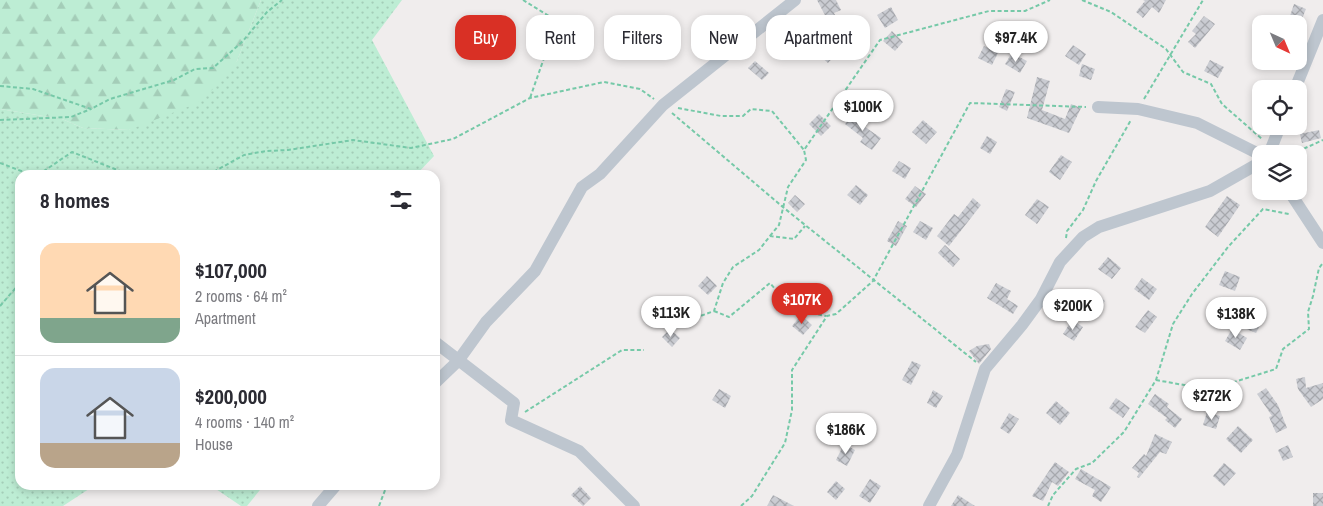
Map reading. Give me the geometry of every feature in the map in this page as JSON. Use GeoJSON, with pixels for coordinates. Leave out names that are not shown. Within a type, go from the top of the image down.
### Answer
{"type":"FeatureCollection","features":[{"type":"Feature","properties":{"kind":"street"},"geometry":{"type":"LineString","coordinates":[[440,378],[458,360],[486,322],[535,271],[582,186],[600,174],[663,105],[795,0]]}},
{"type":"Feature","properties":{"kind":"street"},"geometry":{"type":"LineString","coordinates":[[1299,80],[1323,20]]}},
{"type":"Feature","properties":{"kind":"street"},"geometry":{"type":"LineString","coordinates":[[1098,107],[1138,109],[1197,123],[1252,146]]}},
{"type":"Feature","properties":{"kind":"street"},"geometry":{"type":"LineString","coordinates":[[929,506],[957,455],[985,369],[1041,299],[1060,262],[1083,237],[1099,227],[1210,191],[1252,167]]}},
{"type":"Feature","properties":{"kind":"street"},"geometry":{"type":"LineString","coordinates":[[1295,200],[1323,243]]}},
{"type":"Feature","properties":{"kind":"street"},"geometry":{"type":"LineString","coordinates":[[440,346],[514,403],[511,420],[579,451],[634,506]]}},
{"type":"Feature","properties":{"kind":"street"},"geometry":{"type":"LineString","coordinates":[[318,506],[332,490]]}},
{"type":"Feature","properties":{"kind":"path"},"geometry":{"type":"LineString","coordinates":[[0,120],[71,117],[110,99],[174,80],[195,70],[213,68],[243,41],[267,12],[282,0]]}},
{"type":"Feature","properties":{"kind":"path"},"geometry":{"type":"LineString","coordinates":[[523,0],[557,20],[530,98]]}},
{"type":"Feature","properties":{"kind":"path"},"geometry":{"type":"LineString","coordinates":[[804,150],[880,40],[989,11],[1026,11],[1050,0]]}},
{"type":"Feature","properties":{"kind":"path"},"geometry":{"type":"LineString","coordinates":[[1082,0],[1112,12],[1166,49],[1182,72],[1211,84],[1222,104],[1262,138],[1264,145]]}},
{"type":"Feature","properties":{"kind":"path"},"geometry":{"type":"LineString","coordinates":[[1066,239],[1067,231],[1083,210],[1096,181],[1138,109],[1172,57],[1202,0]]}},
{"type":"Feature","properties":{"kind":"path"},"geometry":{"type":"LineString","coordinates":[[217,170],[244,156],[266,151],[288,150],[353,140],[411,148],[453,139],[530,98],[604,82],[640,89],[663,105],[805,226],[985,369]]}},
{"type":"Feature","properties":{"kind":"path"},"geometry":{"type":"LineString","coordinates":[[0,86],[34,89],[90,108]]}},
{"type":"Feature","properties":{"kind":"path"},"geometry":{"type":"LineString","coordinates":[[695,318],[714,312],[729,317],[770,283],[792,309],[827,316],[836,314],[873,281],[970,103],[1098,107]]}},
{"type":"Feature","properties":{"kind":"path"},"geometry":{"type":"LineString","coordinates":[[663,105],[721,116],[743,116],[751,109],[772,111],[804,150],[806,160],[788,186],[779,225],[759,250],[733,267],[722,283],[714,312]]}},
{"type":"Feature","properties":{"kind":"path"},"geometry":{"type":"LineString","coordinates":[[1307,147],[1323,140]]}},
{"type":"Feature","properties":{"kind":"path"},"geometry":{"type":"LineString","coordinates":[[45,170],[72,152],[113,170]]}},
{"type":"Feature","properties":{"kind":"path"},"geometry":{"type":"LineString","coordinates":[[0,163],[19,170]]}},
{"type":"Feature","properties":{"kind":"path"},"geometry":{"type":"LineString","coordinates":[[1048,506],[1054,495],[1076,469],[1092,463],[1124,432],[1156,380],[1172,324],[1228,247],[1263,209],[1308,220]]}},
{"type":"Feature","properties":{"kind":"path"},"geometry":{"type":"LineString","coordinates":[[770,236],[794,239],[805,226]]}},
{"type":"Feature","properties":{"kind":"path"},"geometry":{"type":"LineString","coordinates":[[1156,380],[1195,387],[1221,386],[1276,369],[1283,349],[1309,329],[1308,312],[1314,296],[1319,268],[1323,263]]}},
{"type":"Feature","properties":{"kind":"path"},"geometry":{"type":"LineString","coordinates":[[0,306],[15,289]]}},
{"type":"Feature","properties":{"kind":"path"},"geometry":{"type":"LineString","coordinates":[[741,506],[752,496],[785,443],[792,410],[792,370],[827,316]]}},
{"type":"Feature","properties":{"kind":"path"},"geometry":{"type":"LineString","coordinates":[[511,420],[622,350],[644,350]]}},
{"type":"Feature","properties":{"kind":"path"},"geometry":{"type":"LineString","coordinates":[[379,506],[385,490]]}},
{"type":"Feature","properties":{"kind":"green space"},"geometry":{"type":"Polygon","coordinates":[[[0,0],[261,0],[237,61],[213,89],[195,104],[129,130],[83,128],[62,119],[0,109],[0,0]]]}},
{"type":"Feature","properties":{"kind":"green space"},"geometry":{"type":"Polygon","coordinates":[[[261,0],[402,0],[372,40],[434,156],[421,170],[15,170],[15,490],[87,490],[63,506],[0,506],[0,109],[62,119],[83,128],[129,130],[237,61],[261,0]]]}},
{"type":"Feature","properties":{"kind":"green space"},"geometry":{"type":"Polygon","coordinates":[[[217,490],[260,490],[247,506],[241,506],[217,490]]]}},
{"type":"Feature","properties":{"kind":"building"},"geometry":{"type":"Polygon","coordinates":[[[817,0],[836,0],[841,10],[834,13],[835,15],[825,15],[817,0]]]}},
{"type":"Feature","properties":{"kind":"building"},"geometry":{"type":"Polygon","coordinates":[[[1143,0],[1166,0],[1159,13],[1152,7],[1143,18],[1136,12],[1145,1],[1143,0]]]}},
{"type":"Feature","properties":{"kind":"building"},"geometry":{"type":"Polygon","coordinates":[[[1294,4],[1306,9],[1304,15],[1290,15],[1294,4]]]}},
{"type":"Feature","properties":{"kind":"building"},"geometry":{"type":"Polygon","coordinates":[[[891,7],[898,20],[885,28],[877,15],[891,7]]]}},
{"type":"Feature","properties":{"kind":"building"},"geometry":{"type":"Polygon","coordinates":[[[1204,16],[1215,24],[1195,48],[1188,42],[1196,34],[1192,31],[1204,16]]]}},
{"type":"Feature","properties":{"kind":"building"},"geometry":{"type":"Polygon","coordinates":[[[892,31],[903,42],[895,51],[883,41],[892,31]]]}},
{"type":"Feature","properties":{"kind":"building"},"geometry":{"type":"Polygon","coordinates":[[[1073,45],[1086,54],[1079,65],[1065,56],[1073,45]]]}},
{"type":"Feature","properties":{"kind":"building"},"geometry":{"type":"Polygon","coordinates":[[[984,46],[998,53],[992,65],[978,58],[984,46]]]}},
{"type":"Feature","properties":{"kind":"building"},"geometry":{"type":"Polygon","coordinates":[[[1012,53],[1027,61],[1020,73],[1005,64],[1012,53]]]}},
{"type":"Feature","properties":{"kind":"building"},"geometry":{"type":"Polygon","coordinates":[[[1210,60],[1224,67],[1218,78],[1204,71],[1210,60]]]}},
{"type":"Feature","properties":{"kind":"building"},"geometry":{"type":"Polygon","coordinates":[[[755,61],[769,73],[762,80],[748,68],[755,61]]]}},
{"type":"Feature","properties":{"kind":"building"},"geometry":{"type":"Polygon","coordinates":[[[1082,64],[1095,69],[1091,80],[1079,76],[1082,64]]]}},
{"type":"Feature","properties":{"kind":"building"},"geometry":{"type":"Polygon","coordinates":[[[1037,77],[1050,81],[1042,110],[1065,119],[1071,104],[1081,108],[1069,133],[1027,118],[1037,77]]]}},
{"type":"Feature","properties":{"kind":"building"},"geometry":{"type":"Polygon","coordinates":[[[1006,89],[1015,92],[1007,111],[999,107],[1006,89]]]}},
{"type":"Feature","properties":{"kind":"building"},"geometry":{"type":"Polygon","coordinates":[[[819,114],[831,126],[821,136],[809,124],[819,114]]]}},
{"type":"Feature","properties":{"kind":"building"},"geometry":{"type":"Polygon","coordinates":[[[853,114],[867,125],[865,127],[881,138],[872,150],[860,142],[863,138],[845,124],[853,114]]]}},
{"type":"Feature","properties":{"kind":"building"},"geometry":{"type":"Polygon","coordinates":[[[923,120],[937,132],[926,144],[912,132],[923,120]]]}},
{"type":"Feature","properties":{"kind":"building"},"geometry":{"type":"Polygon","coordinates":[[[1319,130],[1321,138],[1302,143],[1300,135],[1307,135],[1307,133],[1319,130]]]}},
{"type":"Feature","properties":{"kind":"building"},"geometry":{"type":"Polygon","coordinates":[[[987,136],[997,142],[990,154],[980,148],[987,136]]]}},
{"type":"Feature","properties":{"kind":"building"},"geometry":{"type":"Polygon","coordinates":[[[1061,155],[1072,162],[1060,180],[1049,172],[1061,155]]]}},
{"type":"Feature","properties":{"kind":"building"},"geometry":{"type":"Polygon","coordinates":[[[899,161],[911,168],[905,179],[892,171],[899,161]]]}},
{"type":"Feature","properties":{"kind":"building"},"geometry":{"type":"Polygon","coordinates":[[[856,185],[868,195],[860,205],[847,195],[856,185]]]}},
{"type":"Feature","properties":{"kind":"building"},"geometry":{"type":"Polygon","coordinates":[[[915,186],[926,194],[916,207],[905,199],[915,186]]]}},
{"type":"Feature","properties":{"kind":"building"},"geometry":{"type":"Polygon","coordinates":[[[795,195],[805,204],[797,212],[788,203],[795,195]]]}},
{"type":"Feature","properties":{"kind":"building"},"geometry":{"type":"Polygon","coordinates":[[[1227,196],[1240,205],[1218,237],[1205,227],[1227,196]]]}},
{"type":"Feature","properties":{"kind":"building"},"geometry":{"type":"Polygon","coordinates":[[[973,198],[981,205],[949,246],[937,236],[954,214],[958,217],[973,198]]]}},
{"type":"Feature","properties":{"kind":"building"},"geometry":{"type":"Polygon","coordinates":[[[1037,199],[1049,207],[1037,224],[1025,215],[1037,199]]]}},
{"type":"Feature","properties":{"kind":"building"},"geometry":{"type":"Polygon","coordinates":[[[898,221],[907,226],[896,246],[887,241],[898,221]]]}},
{"type":"Feature","properties":{"kind":"building"},"geometry":{"type":"Polygon","coordinates":[[[920,221],[933,228],[926,240],[913,232],[920,221]]]}},
{"type":"Feature","properties":{"kind":"building"},"geometry":{"type":"Polygon","coordinates":[[[945,245],[960,259],[953,267],[938,253],[945,245]]]}},
{"type":"Feature","properties":{"kind":"building"},"geometry":{"type":"Polygon","coordinates":[[[1108,257],[1121,268],[1112,279],[1098,269],[1108,257]]]}},
{"type":"Feature","properties":{"kind":"building"},"geometry":{"type":"Polygon","coordinates":[[[1225,271],[1240,277],[1235,291],[1219,285],[1225,271]]]}},
{"type":"Feature","properties":{"kind":"building"},"geometry":{"type":"Polygon","coordinates":[[[707,276],[717,286],[708,295],[698,286],[707,276]]]}},
{"type":"Feature","properties":{"kind":"building"},"geometry":{"type":"Polygon","coordinates":[[[1142,278],[1157,289],[1149,300],[1134,289],[1142,278]]]}},
{"type":"Feature","properties":{"kind":"building"},"geometry":{"type":"Polygon","coordinates":[[[996,283],[1011,291],[1007,299],[1018,306],[1013,314],[987,298],[996,283]]]}},
{"type":"Feature","properties":{"kind":"building"},"geometry":{"type":"Polygon","coordinates":[[[1092,290],[1105,301],[1099,309],[1086,298],[1092,290]]]}},
{"type":"Feature","properties":{"kind":"building"},"geometry":{"type":"Polygon","coordinates":[[[1148,310],[1157,317],[1145,333],[1135,327],[1148,310]]]}},
{"type":"Feature","properties":{"kind":"building"},"geometry":{"type":"Polygon","coordinates":[[[1252,312],[1264,317],[1256,333],[1244,328],[1252,312]]]}},
{"type":"Feature","properties":{"kind":"building"},"geometry":{"type":"Polygon","coordinates":[[[801,315],[812,325],[803,335],[792,326],[801,315]]]}},
{"type":"Feature","properties":{"kind":"building"},"geometry":{"type":"Polygon","coordinates":[[[1072,320],[1083,327],[1074,341],[1063,334],[1072,320]]]}},
{"type":"Feature","properties":{"kind":"building"},"geometry":{"type":"Polygon","coordinates":[[[670,329],[680,338],[672,347],[662,337],[670,329]]]}},
{"type":"Feature","properties":{"kind":"building"},"geometry":{"type":"Polygon","coordinates":[[[1232,329],[1247,338],[1240,350],[1225,341],[1232,329]]]}},
{"type":"Feature","properties":{"kind":"building"},"geometry":{"type":"Polygon","coordinates":[[[989,344],[991,349],[979,364],[969,351],[977,346],[989,344]]]}},
{"type":"Feature","properties":{"kind":"building"},"geometry":{"type":"Polygon","coordinates":[[[912,361],[921,365],[911,385],[902,380],[912,361]]]}},
{"type":"Feature","properties":{"kind":"building"},"geometry":{"type":"Polygon","coordinates":[[[1305,377],[1306,388],[1323,383],[1323,399],[1311,407],[1298,389],[1296,379],[1305,377]]]}},
{"type":"Feature","properties":{"kind":"building"},"geometry":{"type":"Polygon","coordinates":[[[1266,388],[1278,405],[1287,428],[1276,433],[1269,417],[1272,416],[1257,394],[1266,388]]]}},
{"type":"Feature","properties":{"kind":"building"},"geometry":{"type":"Polygon","coordinates":[[[719,389],[731,396],[725,408],[712,400],[719,389]]]}},
{"type":"Feature","properties":{"kind":"building"},"geometry":{"type":"Polygon","coordinates":[[[933,390],[943,396],[936,408],[927,403],[933,390]]]}},
{"type":"Feature","properties":{"kind":"building"},"geometry":{"type":"Polygon","coordinates":[[[1155,394],[1169,404],[1167,407],[1182,419],[1175,428],[1165,420],[1167,418],[1148,404],[1155,394]]]}},
{"type":"Feature","properties":{"kind":"building"},"geometry":{"type":"Polygon","coordinates":[[[1116,398],[1130,408],[1123,418],[1109,408],[1116,398]]]}},
{"type":"Feature","properties":{"kind":"building"},"geometry":{"type":"Polygon","coordinates":[[[1056,401],[1070,413],[1060,425],[1046,413],[1056,401]]]}},
{"type":"Feature","properties":{"kind":"building"},"geometry":{"type":"Polygon","coordinates":[[[1207,412],[1220,416],[1216,429],[1203,425],[1207,412]]]}},
{"type":"Feature","properties":{"kind":"building"},"geometry":{"type":"Polygon","coordinates":[[[1009,413],[1019,419],[1009,434],[1000,428],[1009,413]]]}},
{"type":"Feature","properties":{"kind":"building"},"geometry":{"type":"Polygon","coordinates":[[[1238,426],[1253,440],[1241,453],[1226,439],[1238,426]]]}},
{"type":"Feature","properties":{"kind":"building"},"geometry":{"type":"Polygon","coordinates":[[[1155,434],[1172,442],[1166,454],[1160,452],[1139,478],[1137,477],[1139,473],[1132,468],[1144,454],[1146,456],[1155,434]]]}},
{"type":"Feature","properties":{"kind":"building"},"geometry":{"type":"Polygon","coordinates":[[[844,444],[855,450],[847,466],[836,460],[844,444]]]}},
{"type":"Feature","properties":{"kind":"building"},"geometry":{"type":"Polygon","coordinates":[[[1288,445],[1293,457],[1283,461],[1278,450],[1288,445]]]}},
{"type":"Feature","properties":{"kind":"building"},"geometry":{"type":"Polygon","coordinates":[[[1055,462],[1069,472],[1058,486],[1052,482],[1043,501],[1032,496],[1055,462]]]}},
{"type":"Feature","properties":{"kind":"building"},"geometry":{"type":"Polygon","coordinates":[[[1224,463],[1236,473],[1224,486],[1213,476],[1224,463]]]}},
{"type":"Feature","properties":{"kind":"building"},"geometry":{"type":"Polygon","coordinates":[[[1081,469],[1111,487],[1101,502],[1092,496],[1095,490],[1075,479],[1081,469]]]}},
{"type":"Feature","properties":{"kind":"building"},"geometry":{"type":"Polygon","coordinates":[[[870,479],[881,486],[870,503],[859,496],[870,479]]]}},
{"type":"Feature","properties":{"kind":"building"},"geometry":{"type":"Polygon","coordinates":[[[836,481],[845,489],[836,500],[827,492],[836,481]]]}},
{"type":"Feature","properties":{"kind":"building"},"geometry":{"type":"Polygon","coordinates":[[[580,486],[591,498],[583,506],[571,495],[580,486]]]}},
{"type":"Feature","properties":{"kind":"building"},"geometry":{"type":"Polygon","coordinates":[[[1313,493],[1323,493],[1323,506],[1313,506],[1313,493]]]}},
{"type":"Feature","properties":{"kind":"building"},"geometry":{"type":"Polygon","coordinates":[[[773,495],[794,506],[767,506],[773,495]]]}},
{"type":"Feature","properties":{"kind":"building"},"geometry":{"type":"Polygon","coordinates":[[[958,495],[975,506],[951,506],[958,495]]]}}]}
